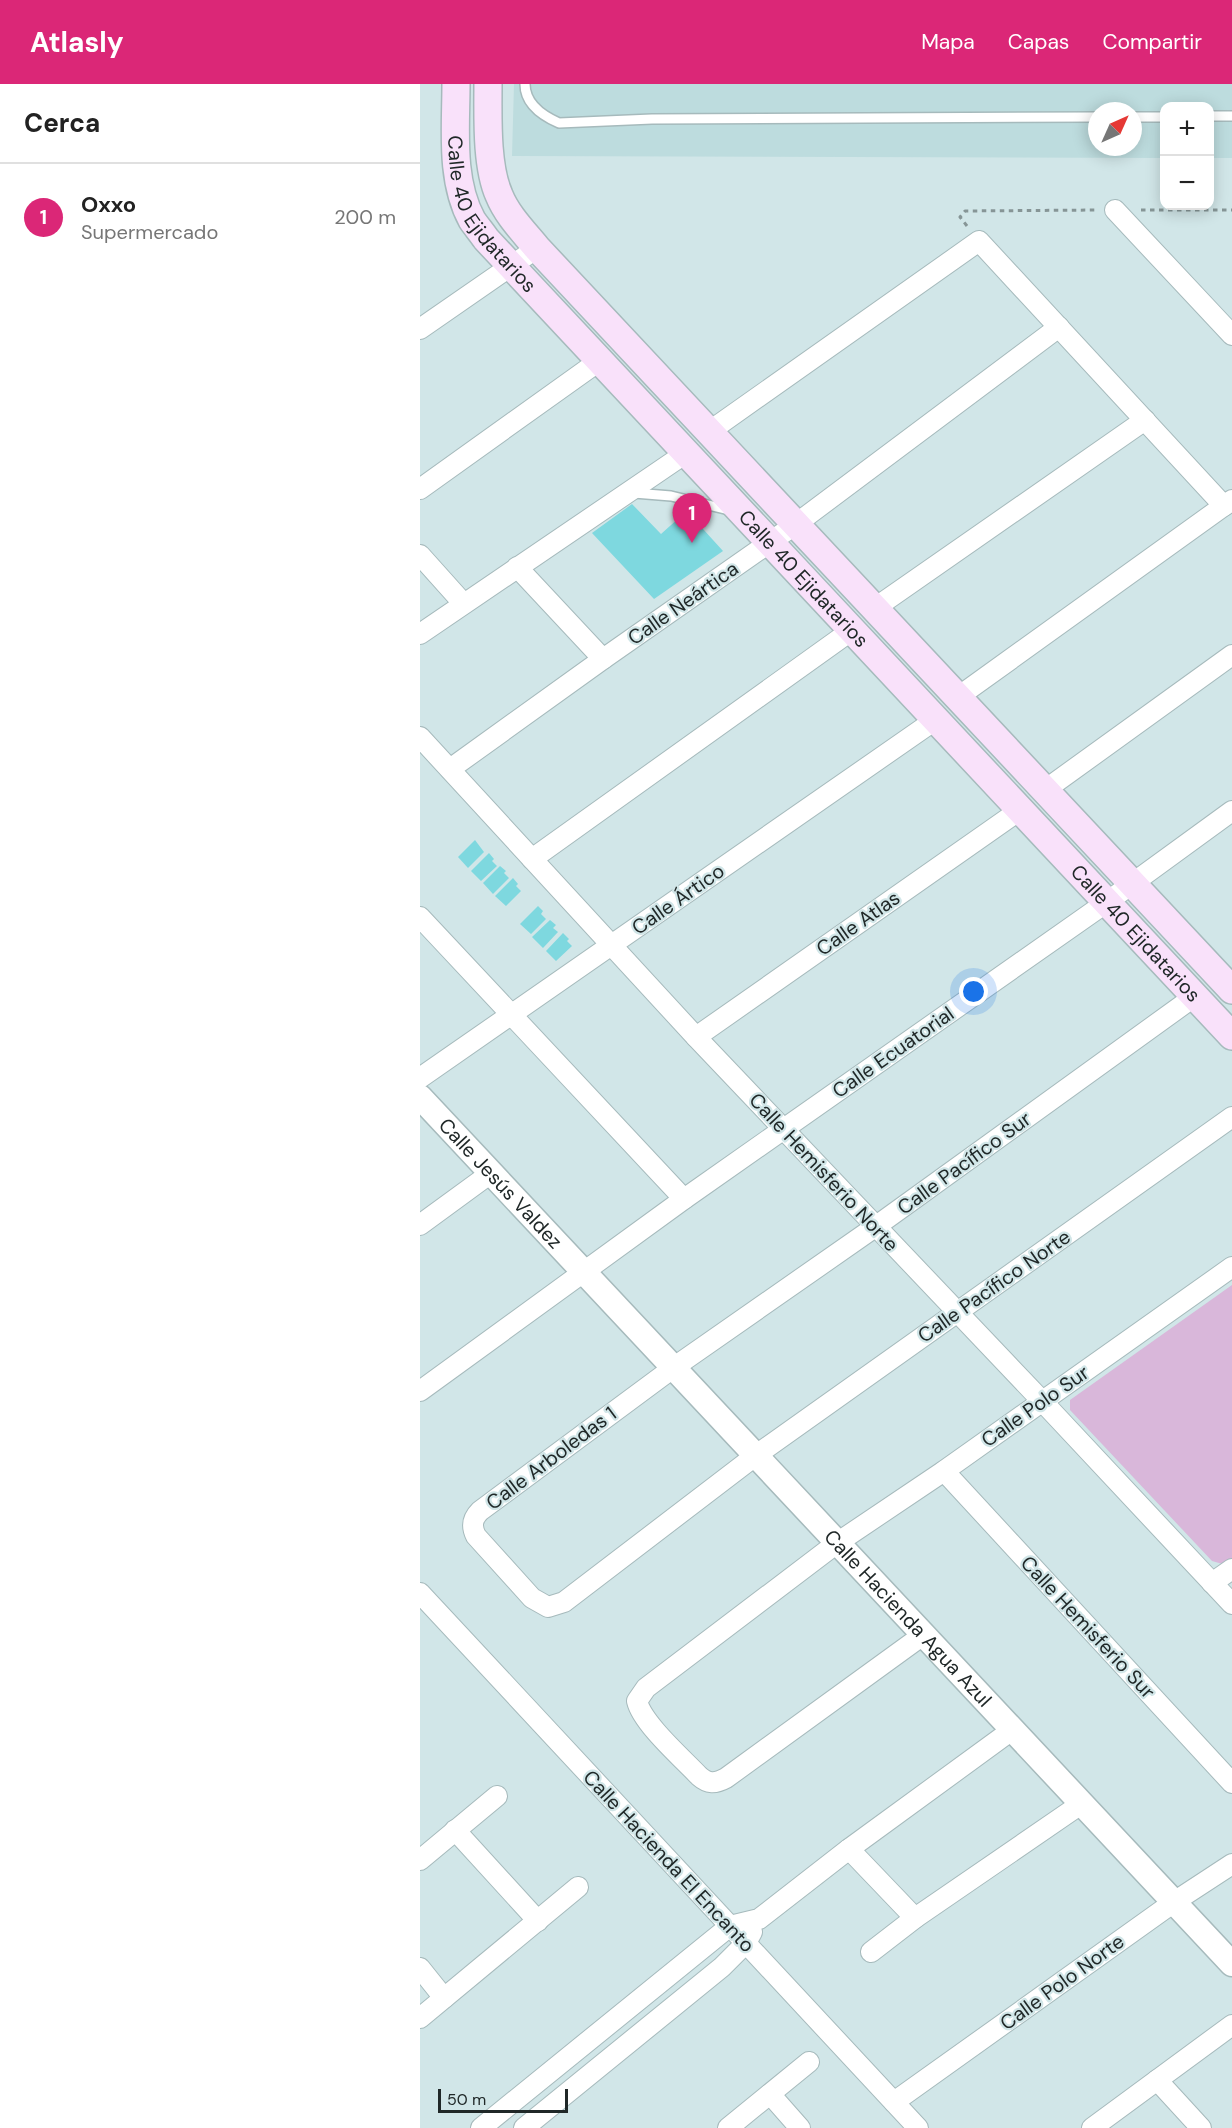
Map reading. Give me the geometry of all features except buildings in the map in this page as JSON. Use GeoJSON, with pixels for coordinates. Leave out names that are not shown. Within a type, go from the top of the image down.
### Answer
{"type":"FeatureCollection","features":[{"type":"Feature","properties":{"kind":"main road","name":"Calle 40 Ejidatarios"},"geometry":{"type":"LineString","coordinates":[[456,84],[456,150],[459,182],[472,219],[486,239],[1232,1036]]}},
{"type":"Feature","properties":{"kind":"main road","name":"Calle 40 Ejidatarios"},"geometry":{"type":"LineString","coordinates":[[488,84],[488,132],[492,169],[498,194],[511,217],[537,248],[1132,883],[1227,977]]}},
{"type":"Feature","properties":{"kind":"street"},"geometry":{"type":"LineString","coordinates":[[1114,210],[1232,335]]}},
{"type":"Feature","properties":{"kind":"street"},"geometry":{"type":"LineString","coordinates":[[710,431],[979,241],[1145,420],[1228,503],[958,697]]}},
{"type":"Feature","properties":{"kind":"street"},"geometry":{"type":"LineString","coordinates":[[420,328],[537,248]]}},
{"type":"Feature","properties":{"kind":"street","name":"Calle Neártica"},"geometry":{"type":"LineString","coordinates":[[450,769],[770,543],[1059,327]]}},
{"type":"Feature","properties":{"kind":"street"},"geometry":{"type":"LineString","coordinates":[[420,489],[599,361]]}},
{"type":"Feature","properties":{"kind":"street"},"geometry":{"type":"LineString","coordinates":[[875,608],[1145,420]]}},
{"type":"Feature","properties":{"kind":"street"},"geometry":{"type":"LineString","coordinates":[[420,634],[686,453]]}},
{"type":"Feature","properties":{"kind":"street"},"geometry":{"type":"LineString","coordinates":[[420,555],[463,603]]}},
{"type":"Feature","properties":{"kind":"street"},"geometry":{"type":"LineString","coordinates":[[517,567],[603,659]]}},
{"type":"Feature","properties":{"kind":"street"},"geometry":{"type":"LineString","coordinates":[[532,859],[852,630]]}},
{"type":"Feature","properties":{"kind":"street"},"geometry":{"type":"LineString","coordinates":[[1045,790],[1232,655]]}},
{"type":"Feature","properties":{"kind":"street","name":"Calle Ártico"},"geometry":{"type":"LineString","coordinates":[[420,1078],[935,720]]}},
{"type":"Feature","properties":{"kind":"street","name":"Calle Hemisferio Norte"},"geometry":{"type":"LineString","coordinates":[[420,737],[696,1037],[1232,1604]]}},
{"type":"Feature","properties":{"kind":"street","name":"Calle Atlas"},"geometry":{"type":"LineString","coordinates":[[696,1037],[1020,810]]}},
{"type":"Feature","properties":{"kind":"street","name":"Calle Ecuatorial"},"geometry":{"type":"LineString","coordinates":[[420,1391],[583,1271],[1107,902],[1232,811]]}},
{"type":"Feature","properties":{"kind":"street"},"geometry":{"type":"LineString","coordinates":[[420,917],[684,1199]]}},
{"type":"Feature","properties":{"kind":"street","name":"Calle Pacífico Sur"},"geometry":{"type":"LineString","coordinates":[[673,1368],[875,1227],[1195,996]]}},
{"type":"Feature","properties":{"kind":"street","name":"Calle Jesús Valdez"},"geometry":{"type":"LineString","coordinates":[[420,1097],[583,1271]]}},
{"type":"Feature","properties":{"kind":"street","name":"Calle Pacífico Norte"},"geometry":{"type":"LineString","coordinates":[[755,1456],[1232,1117]]}},
{"type":"Feature","properties":{"kind":"street"},"geometry":{"type":"LineString","coordinates":[[420,1225],[491,1173]]}},
{"type":"Feature","properties":{"kind":"street","name":"Calle Polo Sur"},"geometry":{"type":"LineString","coordinates":[[923,1635],[726,1778],[712,1784],[705,1782],[699,1776],[648,1722],[638,1707],[637,1701],[640,1694],[837,1543],[1232,1267]]}},
{"type":"Feature","properties":{"kind":"street","name":"Calle Hacienda Agua Azul"},"geometry":{"type":"LineString","coordinates":[[583,1271],[1232,1964]]}},
{"type":"Feature","properties":{"kind":"street","name":"Calle Arboledas 1"},"geometry":{"type":"LineString","coordinates":[[673,1368],[476,1516],[472,1522],[472,1529],[476,1536],[532,1598],[548,1607],[564,1602],[755,1456]]}},
{"type":"Feature","properties":{"kind":"street","name":"Calle Hemisferio Sur"},"geometry":{"type":"LineString","coordinates":[[944,1470],[1232,1783]]}},
{"type":"Feature","properties":{"kind":"street"},"geometry":{"type":"LineString","coordinates":[[1212,1583],[1232,1569]]}},
{"type":"Feature","properties":{"kind":"street","name":"Calle Hacienda El Encanto"},"geometry":{"type":"LineString","coordinates":[[420,1593],[918,2128]]}},
{"type":"Feature","properties":{"kind":"street"},"geometry":{"type":"LineString","coordinates":[[524,2128],[722,1967],[746,1943],[759,1919],[849,1849],[1012,1730]]}},
{"type":"Feature","properties":{"kind":"street"},"geometry":{"type":"LineString","coordinates":[[420,1860],[497,1796]]}},
{"type":"Feature","properties":{"kind":"street"},"geometry":{"type":"LineString","coordinates":[[871,1952],[915,1918],[1082,1804]]}},
{"type":"Feature","properties":{"kind":"street"},"geometry":{"type":"LineString","coordinates":[[455,1830],[538,1921]]}},
{"type":"Feature","properties":{"kind":"street"},"geometry":{"type":"LineString","coordinates":[[849,1849],[915,1918]]}},
{"type":"Feature","properties":{"kind":"street","name":"Calle Polo Norte"},"geometry":{"type":"LineString","coordinates":[[894,2102],[1174,1902],[1232,1864]]}},
{"type":"Feature","properties":{"kind":"street"},"geometry":{"type":"LineString","coordinates":[[420,2018],[579,1887]]}},
{"type":"Feature","properties":{"kind":"street"},"geometry":{"type":"LineString","coordinates":[[481,2128],[730,1926],[759,1919]]}},
{"type":"Feature","properties":{"kind":"street"},"geometry":{"type":"LineString","coordinates":[[420,1968],[444,1998]]}},
{"type":"Feature","properties":{"kind":"street"},"geometry":{"type":"LineString","coordinates":[[1092,2128],[1232,2025]]}},
{"type":"Feature","properties":{"kind":"street"},"geometry":{"type":"LineString","coordinates":[[728,2128],[808,2062]]}},
{"type":"Feature","properties":{"kind":"street"},"geometry":{"type":"LineString","coordinates":[[1157,2080],[1201,2128]]}},
{"type":"Feature","properties":{"kind":"street"},"geometry":{"type":"LineString","coordinates":[[770,2094],[800,2128]]}},
{"type":"Feature","properties":{"kind":"lane"},"geometry":{"type":"LineString","coordinates":[[525,84],[525,89],[536,109],[559,123],[663,119],[1088,117]]}},
{"type":"Feature","properties":{"kind":"lane"},"geometry":{"type":"LineString","coordinates":[[1214,116],[1232,116]]}},
{"type":"Feature","properties":{"kind":"lane"},"geometry":{"type":"LineString","coordinates":[[1142,117],[1160,117]]}},
{"type":"Feature","properties":{"kind":"lane"},"geometry":{"type":"LineString","coordinates":[[628,492],[671,496],[742,513]]}},
{"type":"Feature","properties":{"kind":"path"},"geometry":{"type":"LineString","coordinates":[[979,241],[960,217],[965,211],[1232,210]]}},
{"type":"Feature","properties":{"kind":"shaded area"},"geometry":{"type":"Polygon","coordinates":[[[514,84],[1232,84],[1232,158],[1214,158],[1214,102],[1160,102],[1160,158],[512,156],[514,84]]]}},
{"type":"Feature","properties":{"kind":"shaded area"},"geometry":{"type":"Polygon","coordinates":[[[1232,1285],[1232,1560],[1226,1565],[1212,1561],[1070,1410],[1070,1400],[1232,1285]]]}},
{"type":"Feature","properties":{"kind":"place","name":"Oxxo"},"geometry":{"type":"Point","coordinates":[692,543]}}]}
